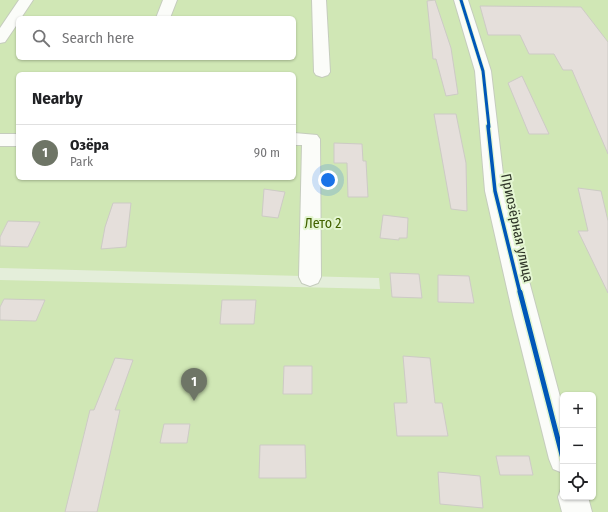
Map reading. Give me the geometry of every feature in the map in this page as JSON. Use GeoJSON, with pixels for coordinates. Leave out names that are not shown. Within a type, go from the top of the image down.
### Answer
{"type":"FeatureCollection","features":[{"type":"Feature","properties":{"kind":"street"},"geometry":{"type":"LineString","coordinates":[[0,39],[26,0]]}},
{"type":"Feature","properties":{"kind":"street"},"geometry":{"type":"LineString","coordinates":[[164,16],[170,0]]}},
{"type":"Feature","properties":{"kind":"street"},"geometry":{"type":"LineString","coordinates":[[319,0],[322,72]]}},
{"type":"Feature","properties":{"kind":"street","name":"Приозёрная улица"},"geometry":{"type":"LineString","coordinates":[[461,0],[483,71],[495,191],[525,315],[560,448]]}},
{"type":"Feature","properties":{"kind":"street"},"geometry":{"type":"LineString","coordinates":[[296,139],[311,139],[310,277]]}},
{"type":"Feature","properties":{"kind":"street"},"geometry":{"type":"LineString","coordinates":[[0,140],[16,140]]}},
{"type":"Feature","properties":{"kind":"street"},"geometry":{"type":"LineString","coordinates":[[574,500],[577,512]]}},
{"type":"Feature","properties":{"kind":"green space","name":"Лето 2"},"geometry":{"type":"Polygon","coordinates":[[[0,0],[608,0],[608,512],[0,512],[0,280],[380,289],[379,278],[0,268],[0,0]]]}},
{"type":"Feature","properties":{"kind":"building"},"geometry":{"type":"Polygon","coordinates":[[[435,0],[451,48],[458,94],[446,96],[436,59],[433,59],[427,1],[435,0]]]}},
{"type":"Feature","properties":{"kind":"building"},"geometry":{"type":"Polygon","coordinates":[[[480,6],[581,7],[608,42],[608,154],[572,70],[563,70],[554,54],[529,54],[520,35],[488,35],[480,6]]]}},
{"type":"Feature","properties":{"kind":"building"},"geometry":{"type":"Polygon","coordinates":[[[522,76],[549,134],[529,134],[508,83],[522,76]]]}},
{"type":"Feature","properties":{"kind":"building"},"geometry":{"type":"Polygon","coordinates":[[[434,114],[456,114],[466,163],[467,211],[451,209],[434,114]]]}},
{"type":"Feature","properties":{"kind":"building"},"geometry":{"type":"Polygon","coordinates":[[[334,143],[362,144],[363,161],[366,161],[368,197],[348,197],[347,163],[334,163],[334,143]]]}},
{"type":"Feature","properties":{"kind":"building"},"geometry":{"type":"Polygon","coordinates":[[[578,188],[601,191],[608,221],[608,293],[578,231],[588,231],[578,188]]]}},
{"type":"Feature","properties":{"kind":"building"},"geometry":{"type":"Polygon","coordinates":[[[264,189],[285,192],[278,218],[262,216],[264,189]]]}},
{"type":"Feature","properties":{"kind":"building"},"geometry":{"type":"Polygon","coordinates":[[[113,203],[131,203],[126,247],[101,249],[105,227],[113,203]]]}},
{"type":"Feature","properties":{"kind":"building"},"geometry":{"type":"Polygon","coordinates":[[[383,215],[408,218],[407,238],[399,238],[399,240],[380,238],[383,215]]]}},
{"type":"Feature","properties":{"kind":"building"},"geometry":{"type":"Polygon","coordinates":[[[8,221],[40,222],[28,247],[0,246],[0,237],[8,221]]]}},
{"type":"Feature","properties":{"kind":"building"},"geometry":{"type":"Polygon","coordinates":[[[390,273],[419,274],[422,298],[392,297],[390,273]]]}},
{"type":"Feature","properties":{"kind":"building"},"geometry":{"type":"Polygon","coordinates":[[[438,275],[469,276],[474,303],[438,302],[438,275]]]}},
{"type":"Feature","properties":{"kind":"building"},"geometry":{"type":"Polygon","coordinates":[[[4,299],[45,300],[36,321],[0,320],[0,307],[4,299]]]}},
{"type":"Feature","properties":{"kind":"building"},"geometry":{"type":"Polygon","coordinates":[[[222,300],[256,300],[254,324],[220,324],[222,300]]]}},
{"type":"Feature","properties":{"kind":"building"},"geometry":{"type":"Polygon","coordinates":[[[403,356],[430,358],[435,403],[442,403],[448,436],[397,436],[394,403],[407,403],[403,356]]]}},
{"type":"Feature","properties":{"kind":"building"},"geometry":{"type":"Polygon","coordinates":[[[115,358],[133,360],[115,410],[120,410],[97,512],[65,512],[90,410],[94,410],[115,358]]]}},
{"type":"Feature","properties":{"kind":"building"},"geometry":{"type":"Polygon","coordinates":[[[284,366],[312,366],[312,394],[283,394],[284,366]]]}},
{"type":"Feature","properties":{"kind":"building"},"geometry":{"type":"Polygon","coordinates":[[[164,424],[190,424],[187,443],[160,443],[164,424]]]}},
{"type":"Feature","properties":{"kind":"building"},"geometry":{"type":"Polygon","coordinates":[[[260,445],[305,445],[306,478],[259,478],[260,445]]]}},
{"type":"Feature","properties":{"kind":"building"},"geometry":{"type":"Polygon","coordinates":[[[496,456],[529,456],[533,475],[500,475],[496,456]]]}},
{"type":"Feature","properties":{"kind":"building"},"geometry":{"type":"Polygon","coordinates":[[[438,472],[480,476],[483,508],[440,504],[438,472]]]}},
{"type":"Feature","properties":{"kind":"cycle path"},"geometry":{"type":"LineString","coordinates":[[461,0],[483,71],[495,191],[525,315],[560,448]]}},
{"type":"Feature","properties":{"kind":"place","name":"Озёра"},"geometry":{"type":"Point","coordinates":[194,401]}}]}
